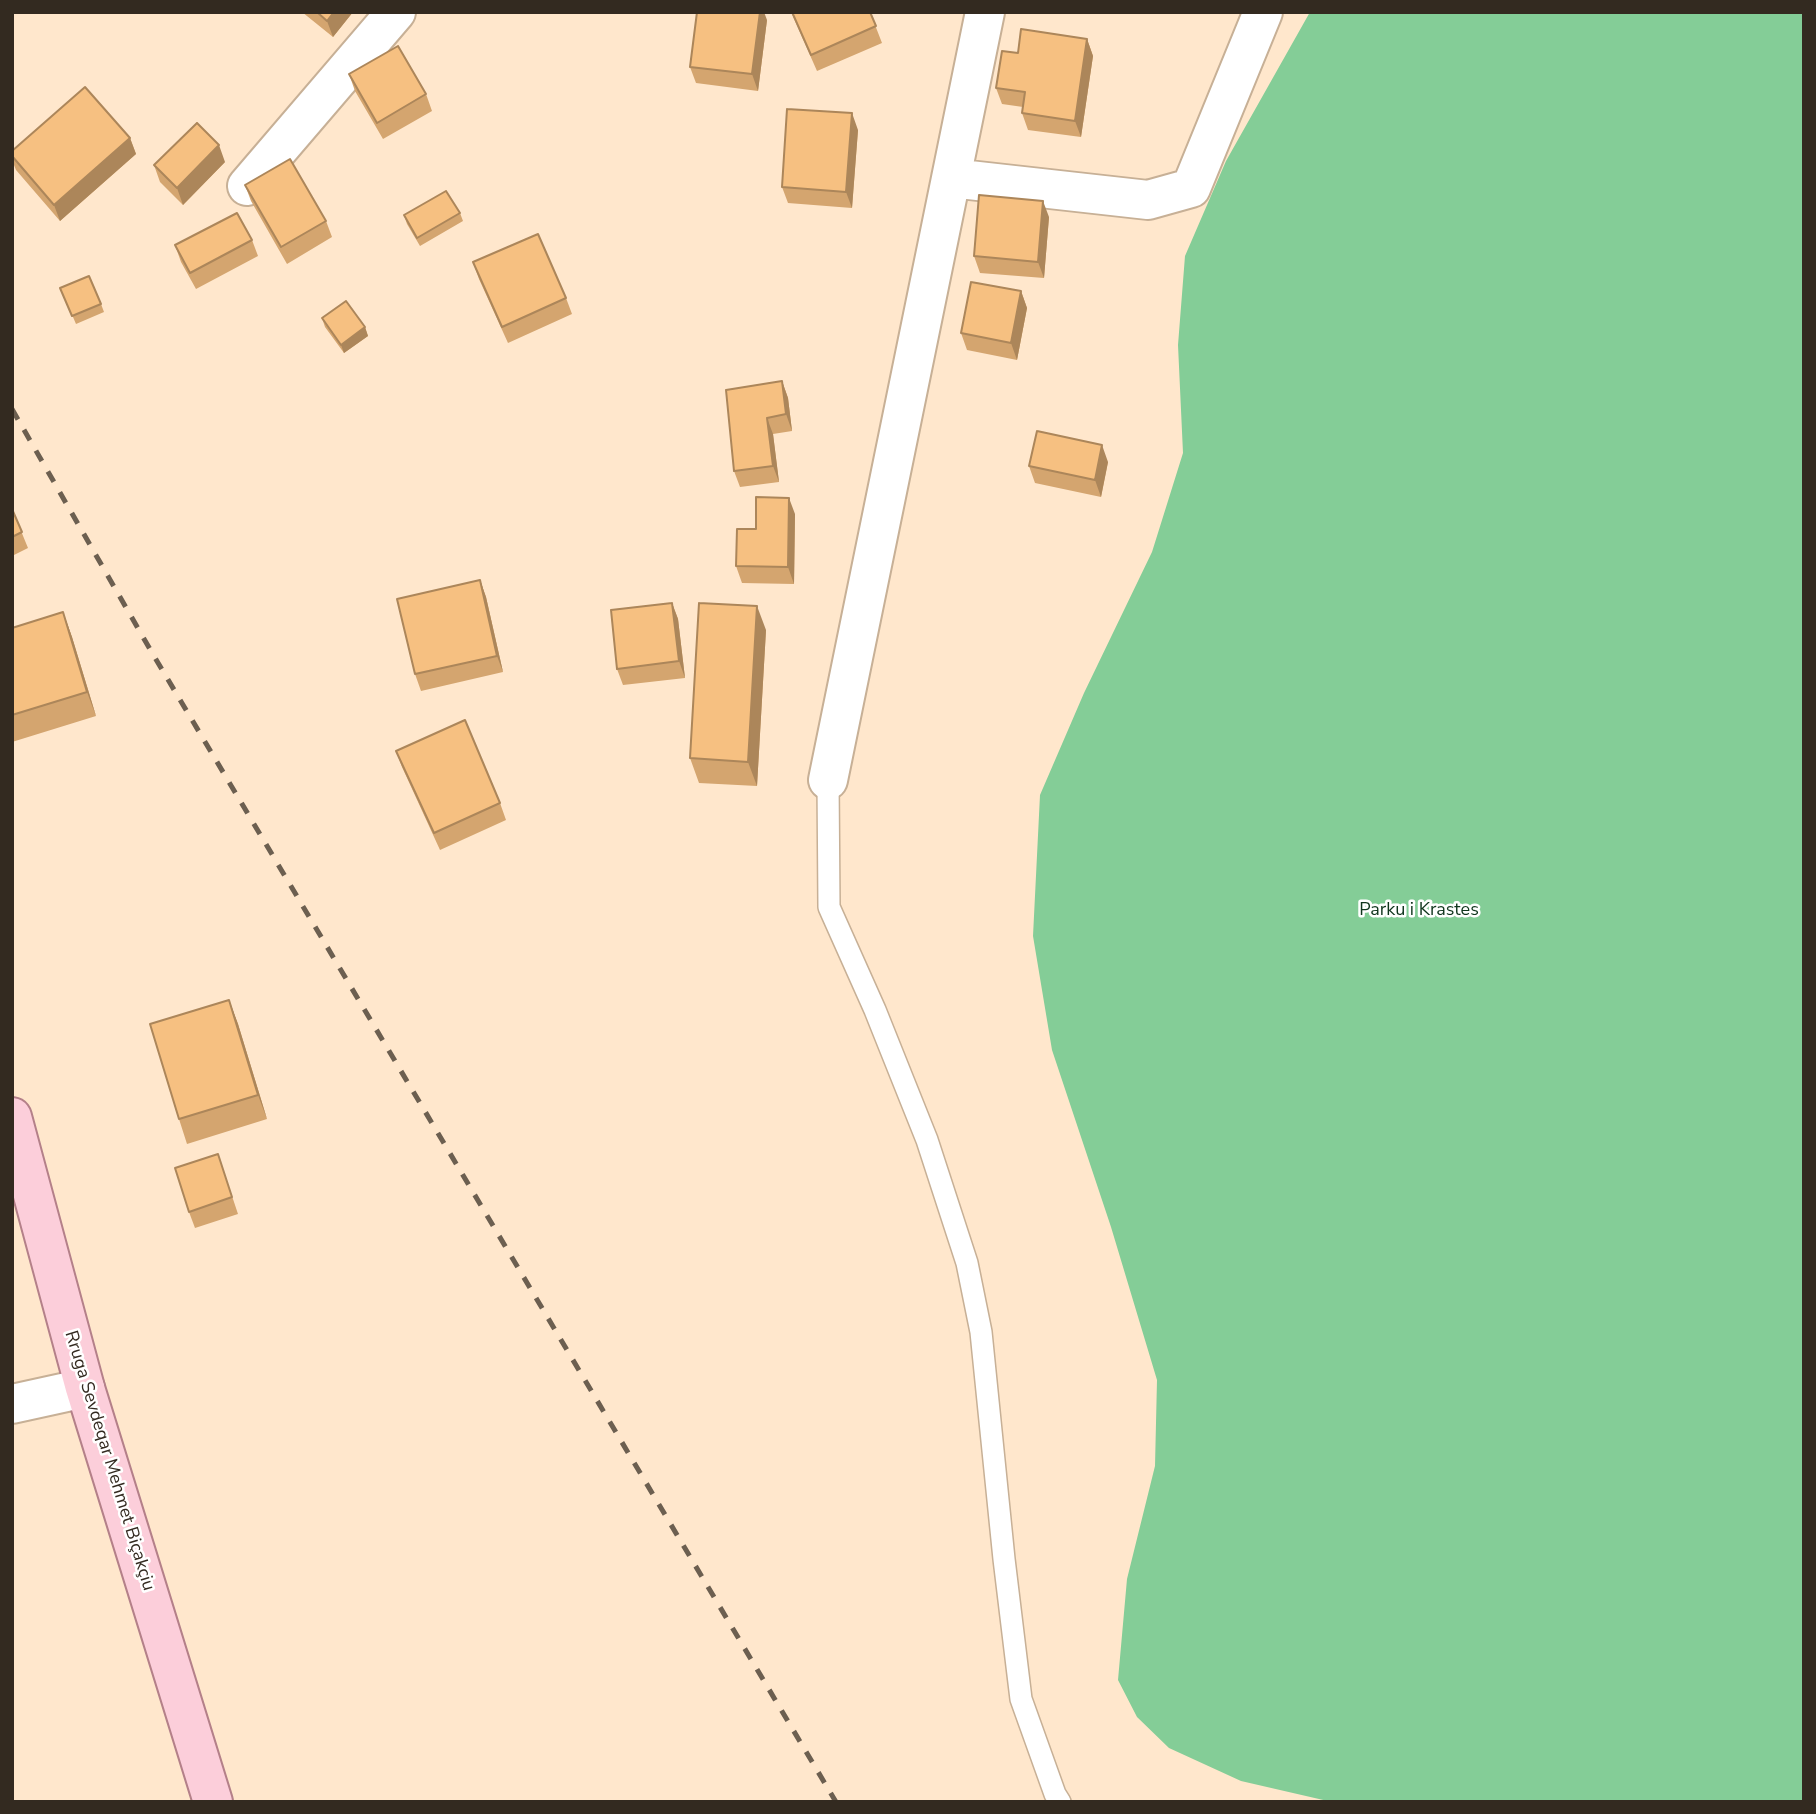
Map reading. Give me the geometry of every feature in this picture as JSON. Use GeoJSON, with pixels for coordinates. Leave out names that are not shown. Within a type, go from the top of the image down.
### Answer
{"type":"FeatureCollection","features":[{"type":"Feature","properties":{"kind":"main road","name":"Rruga Sevdeqar Mehmet Biçakçiu"},"geometry":{"type":"LineString","coordinates":[[13,1121],[85,1388],[214,1802]]}},
{"type":"Feature","properties":{"kind":"street"},"geometry":{"type":"LineString","coordinates":[[247,186],[396,12]]}},
{"type":"Feature","properties":{"kind":"street"},"geometry":{"type":"LineString","coordinates":[[828,780],[985,12]]}},
{"type":"Feature","properties":{"kind":"street"},"geometry":{"type":"LineString","coordinates":[[951,178],[1148,200],[1191,187],[1264,12]]}},
{"type":"Feature","properties":{"kind":"street"},"geometry":{"type":"LineString","coordinates":[[12,1405],[85,1388]]}},
{"type":"Feature","properties":{"kind":"lane"},"geometry":{"type":"LineString","coordinates":[[828,780],[829,907],[927,1140],[967,1264],[981,1332],[1021,1699],[1060,1802]]}},
{"type":"Feature","properties":{"kind":"green space","name":"Parku i Krastes"},"geometry":{"type":"Polygon","coordinates":[[[1310,12],[1804,12],[1804,1802],[1332,1802],[1241,1781],[1169,1748],[1137,1717],[1118,1680],[1127,1579],[1155,1466],[1157,1380],[1111,1227],[1052,1050],[1033,936],[1040,795],[1084,693],[1152,552],[1183,453],[1178,345],[1185,256],[1226,161],[1310,12]]]}},
{"type":"Feature","properties":{"kind":"building"},"geometry":{"type":"Polygon","coordinates":[[[317,12],[334,12],[327,21],[317,12]]]}},
{"type":"Feature","properties":{"kind":"building"},"geometry":{"type":"Polygon","coordinates":[[[697,12],[760,12],[752,74],[690,67],[697,12]]]}},
{"type":"Feature","properties":{"kind":"building"},"geometry":{"type":"Polygon","coordinates":[[[792,12],[870,12],[876,26],[811,55],[792,12]]]}},
{"type":"Feature","properties":{"kind":"building"},"geometry":{"type":"Polygon","coordinates":[[[1021,29],[1087,39],[1075,121],[1022,113],[1025,92],[996,88],[1002,51],[1018,53],[1021,29]]]}},
{"type":"Feature","properties":{"kind":"building"},"geometry":{"type":"Polygon","coordinates":[[[398,46],[426,94],[377,123],[349,74],[398,46]]]}},
{"type":"Feature","properties":{"kind":"building"},"geometry":{"type":"Polygon","coordinates":[[[85,87],[130,138],[54,205],[12,156],[12,151],[85,87]]]}},
{"type":"Feature","properties":{"kind":"building"},"geometry":{"type":"Polygon","coordinates":[[[787,109],[852,113],[846,192],[782,187],[787,109]]]}},
{"type":"Feature","properties":{"kind":"building"},"geometry":{"type":"Polygon","coordinates":[[[197,123],[219,145],[177,188],[154,165],[197,123]]]}},
{"type":"Feature","properties":{"kind":"building"},"geometry":{"type":"Polygon","coordinates":[[[290,159],[326,221],[281,247],[245,185],[290,159]]]}},
{"type":"Feature","properties":{"kind":"building"},"geometry":{"type":"Polygon","coordinates":[[[446,191],[460,213],[417,238],[404,215],[446,191]]]}},
{"type":"Feature","properties":{"kind":"building"},"geometry":{"type":"Polygon","coordinates":[[[979,195],[1043,201],[1038,262],[974,256],[979,195]]]}},
{"type":"Feature","properties":{"kind":"building"},"geometry":{"type":"Polygon","coordinates":[[[237,213],[252,240],[190,273],[175,245],[237,213]]]}},
{"type":"Feature","properties":{"kind":"building"},"geometry":{"type":"Polygon","coordinates":[[[538,234],[566,298],[502,327],[473,262],[538,234]]]}},
{"type":"Feature","properties":{"kind":"building"},"geometry":{"type":"Polygon","coordinates":[[[89,276],[101,304],[72,316],[60,288],[89,276]]]}},
{"type":"Feature","properties":{"kind":"building"},"geometry":{"type":"Polygon","coordinates":[[[971,282],[1021,291],[1011,343],[961,333],[971,282]]]}},
{"type":"Feature","properties":{"kind":"building"},"geometry":{"type":"Polygon","coordinates":[[[346,301],[365,327],[341,345],[322,318],[346,301]]]}},
{"type":"Feature","properties":{"kind":"building"},"geometry":{"type":"Polygon","coordinates":[[[782,381],[786,414],[767,418],[773,466],[734,471],[726,390],[782,381]]]}},
{"type":"Feature","properties":{"kind":"building"},"geometry":{"type":"Polygon","coordinates":[[[1037,431],[1102,445],[1095,480],[1029,466],[1037,431]]]}},
{"type":"Feature","properties":{"kind":"building"},"geometry":{"type":"Polygon","coordinates":[[[756,497],[789,498],[788,567],[736,566],[737,529],[756,529],[756,497]]]}},
{"type":"Feature","properties":{"kind":"building"},"geometry":{"type":"Polygon","coordinates":[[[12,509],[22,532],[12,537],[12,509]]]}},
{"type":"Feature","properties":{"kind":"building"},"geometry":{"type":"Polygon","coordinates":[[[480,580],[497,656],[415,674],[397,599],[480,580]]]}},
{"type":"Feature","properties":{"kind":"building"},"geometry":{"type":"Polygon","coordinates":[[[672,603],[679,661],[617,669],[611,610],[672,603]]]}},
{"type":"Feature","properties":{"kind":"building"},"geometry":{"type":"Polygon","coordinates":[[[699,603],[757,606],[748,762],[690,758],[699,603]]]}},
{"type":"Feature","properties":{"kind":"building"},"geometry":{"type":"Polygon","coordinates":[[[63,612],[87,692],[12,715],[12,628],[63,612]]]}},
{"type":"Feature","properties":{"kind":"building"},"geometry":{"type":"Polygon","coordinates":[[[465,720],[500,803],[434,833],[396,751],[465,720]]]}},
{"type":"Feature","properties":{"kind":"building"},"geometry":{"type":"Polygon","coordinates":[[[229,1000],[258,1095],[179,1119],[150,1024],[229,1000]]]}},
{"type":"Feature","properties":{"kind":"building"},"geometry":{"type":"Polygon","coordinates":[[[218,1154],[232,1197],[189,1212],[175,1168],[218,1154]]]}},
{"type":"Feature","properties":{"kind":"railway"},"geometry":{"type":"LineString","coordinates":[[12,409],[151,651],[836,1802]]}}]}
